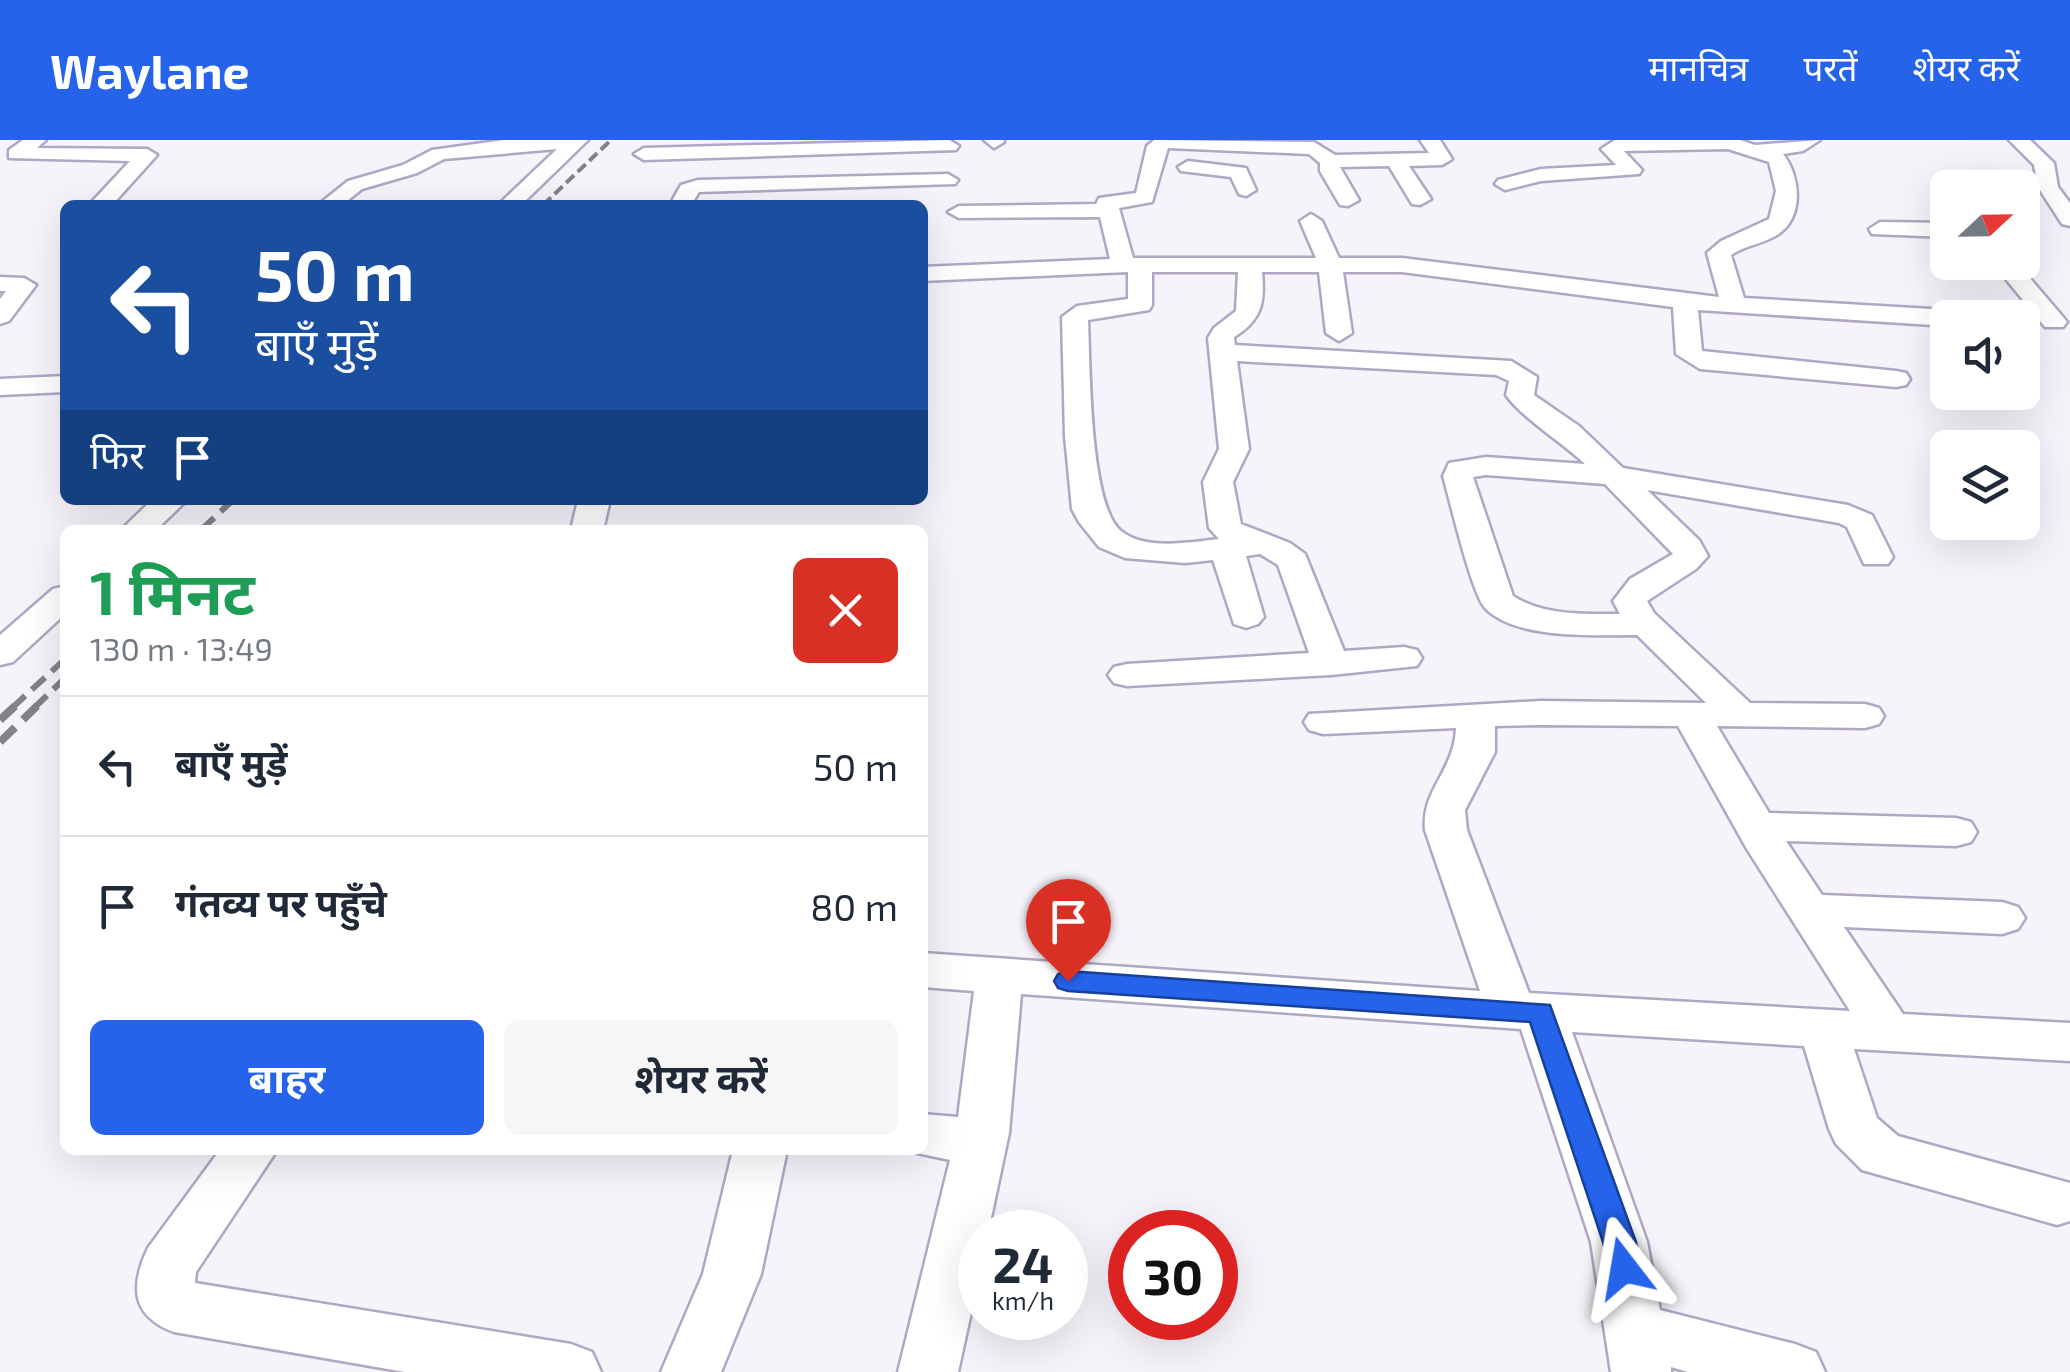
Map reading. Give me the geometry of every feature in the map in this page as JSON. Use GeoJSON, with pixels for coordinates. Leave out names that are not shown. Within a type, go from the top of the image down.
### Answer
{"type":"FeatureCollection","features":[{"type":"Feature","properties":{"kind":"street"},"geometry":{"type":"LineString","coordinates":[[8,154],[36,140]]}},
{"type":"Feature","properties":{"kind":"street"},"geometry":{"type":"LineString","coordinates":[[1331,664],[1294,560],[1283,551],[1243,547],[1137,551],[1110,540],[1088,509],[1075,317],[1086,311],[1140,305],[1132,265],[1108,210],[1108,201],[1146,198],[1157,146],[1173,142],[1309,147],[1330,161],[1442,158],[1430,140]]}},
{"type":"Feature","properties":{"kind":"street"},"geometry":{"type":"LineString","coordinates":[[1758,150],[1790,148],[1810,140]]}},
{"type":"Feature","properties":{"kind":"street"},"geometry":{"type":"LineString","coordinates":[[336,200],[355,186],[410,169],[439,154],[527,143],[577,142]]}},
{"type":"Feature","properties":{"kind":"street"},"geometry":{"type":"LineString","coordinates":[[515,200],[577,142]]}},
{"type":"Feature","properties":{"kind":"street"},"geometry":{"type":"LineString","coordinates":[[1505,184],[1528,176],[1632,170],[1611,149],[1618,144],[1726,142],[1758,150],[1782,164],[1785,213],[1764,233],[1719,253],[1734,306]]}},
{"type":"Feature","properties":{"kind":"street"},"geometry":{"type":"LineString","coordinates":[[2021,142],[2054,145]]}},
{"type":"Feature","properties":{"kind":"street"},"geometry":{"type":"LineString","coordinates":[[2021,142],[2044,163],[2048,187],[2065,212]]}},
{"type":"Feature","properties":{"kind":"street"},"geometry":{"type":"LineString","coordinates":[[644,154],[837,144],[949,146]]}},
{"type":"Feature","properties":{"kind":"street"},"geometry":{"type":"LineString","coordinates":[[836,200],[837,144]]}},
{"type":"Feature","properties":{"kind":"street"},"geometry":{"type":"LineString","coordinates":[[8,154],[147,156],[105,200]]}},
{"type":"Feature","properties":{"kind":"street"},"geometry":{"type":"LineString","coordinates":[[1330,161],[1330,171],[1348,200]]}},
{"type":"Feature","properties":{"kind":"street"},"geometry":{"type":"LineString","coordinates":[[1396,161],[1420,199]]}},
{"type":"Feature","properties":{"kind":"street"},"geometry":{"type":"LineString","coordinates":[[1154,165],[1234,170],[1241,174],[1246,190]]}},
{"type":"Feature","properties":{"kind":"street"},"geometry":{"type":"LineString","coordinates":[[684,200],[691,187],[738,195],[838,182],[948,180]]}},
{"type":"Feature","properties":{"kind":"street"},"geometry":{"type":"LineString","coordinates":[[2040,206],[2065,212]]}},
{"type":"Feature","properties":{"kind":"street"},"geometry":{"type":"LineString","coordinates":[[958,212],[1108,210]]}},
{"type":"Feature","properties":{"kind":"street"},"geometry":{"type":"LineString","coordinates":[[1311,221],[1330,263],[1340,333]]}},
{"type":"Feature","properties":{"kind":"street"},"geometry":{"type":"LineString","coordinates":[[1880,230],[1930,230]]}},
{"type":"Feature","properties":{"kind":"street"},"geometry":{"type":"LineString","coordinates":[[928,274],[1132,265],[1330,263],[1452,268],[1685,301],[1930,317]]}},
{"type":"Feature","properties":{"kind":"street"},"geometry":{"type":"LineString","coordinates":[[1246,617],[1242,540],[1225,528],[1218,482],[1234,449],[1221,352],[1223,333],[1238,326],[1248,313],[1249,264]]}},
{"type":"Feature","properties":{"kind":"street"},"geometry":{"type":"LineString","coordinates":[[2021,280],[2062,322]]}},
{"type":"Feature","properties":{"kind":"street"},"geometry":{"type":"LineString","coordinates":[[0,284],[24,285],[0,316]]}},
{"type":"Feature","properties":{"kind":"street"},"geometry":{"type":"LineString","coordinates":[[1685,301],[1689,354],[1700,361],[1896,379]]}},
{"type":"Feature","properties":{"kind":"street"},"geometry":{"type":"LineString","coordinates":[[1238,326],[1272,328]]}},
{"type":"Feature","properties":{"kind":"street"},"geometry":{"type":"LineString","coordinates":[[1306,330],[1378,335]]}},
{"type":"Feature","properties":{"kind":"street"},"geometry":{"type":"LineString","coordinates":[[1221,352],[1516,371],[1523,377],[1520,394],[1524,401],[1559,424],[1617,476],[1676,534],[1691,556],[1634,592],[1630,601],[1648,625],[1738,713]]}},
{"type":"Feature","properties":{"kind":"street"},"geometry":{"type":"LineString","coordinates":[[0,387],[60,384]]}},
{"type":"Feature","properties":{"kind":"street"},"geometry":{"type":"LineString","coordinates":[[1648,625],[1528,617],[1497,601],[1458,476],[1464,466],[1617,476],[1848,516],[1861,522],[1876,557]]}},
{"type":"Feature","properties":{"kind":"street"},"geometry":{"type":"LineString","coordinates":[[144,525],[166,505]]}},
{"type":"Feature","properties":{"kind":"street"},"geometry":{"type":"LineString","coordinates":[[0,654],[60,600]]}},
{"type":"Feature","properties":{"kind":"street"},"geometry":{"type":"LineString","coordinates":[[1127,674],[1404,658]]}},
{"type":"Feature","properties":{"kind":"street"},"geometry":{"type":"LineString","coordinates":[[1689,712],[1755,826],[1890,1033]]}},
{"type":"Feature","properties":{"kind":"street"},"geometry":{"type":"LineString","coordinates":[[1323,722],[1689,712],[1865,716]]}},
{"type":"Feature","properties":{"kind":"street"},"geometry":{"type":"LineString","coordinates":[[1476,716],[1475,752],[1444,810],[1446,830],[1620,1242],[1639,1352],[1795,1372]]}},
{"type":"Feature","properties":{"kind":"street"},"geometry":{"type":"LineString","coordinates":[[1755,826],[1956,832]]}},
{"type":"Feature","properties":{"kind":"street"},"geometry":{"type":"LineString","coordinates":[[1810,910],[2002,918]]}},
{"type":"Feature","properties":{"kind":"street"},"geometry":{"type":"LineString","coordinates":[[928,970],[1526,1012],[2070,1042]]}},
{"type":"Feature","properties":{"kind":"street"},"geometry":{"type":"LineString","coordinates":[[928,1372],[983,1132],[999,976]]}},
{"type":"Feature","properties":{"kind":"street"},"geometry":{"type":"LineString","coordinates":[[1823,1028],[1855,1128],[1880,1154],[2057,1202]]}},
{"type":"Feature","properties":{"kind":"street"},"geometry":{"type":"LineString","coordinates":[[928,1136],[968,1140],[983,1132]]}},
{"type":"Feature","properties":{"kind":"street"},"geometry":{"type":"LineString","coordinates":[[246,1155],[168,1266],[164,1295],[174,1306],[463,1364],[571,1372]]}},
{"type":"Feature","properties":{"kind":"street"},"geometry":{"type":"LineString","coordinates":[[691,1372],[732,1274],[759,1155]]}},
{"type":"Feature","properties":{"kind":"railway"},"geometry":{"type":"LineString","coordinates":[[548,200],[611,140]]}},
{"type":"Feature","properties":{"kind":"railway"},"geometry":{"type":"LineString","coordinates":[[206,525],[228,505]]}},
{"type":"Feature","properties":{"kind":"railway"},"geometry":{"type":"LineString","coordinates":[[12,708],[60,664]]}},
{"type":"Feature","properties":{"kind":"railway"},"geometry":{"type":"LineString","coordinates":[[34,708],[60,683]]}},
{"type":"Feature","properties":{"kind":"railway"},"geometry":{"type":"LineString","coordinates":[[0,720],[15,706]]}},
{"type":"Feature","properties":{"kind":"railway"},"geometry":{"type":"LineString","coordinates":[[0,742],[37,706]]}},
{"type":"Feature","properties":{"kind":"route"},"geometry":{"type":"LineString","coordinates":[[1068,981],[1540,1012],[1620,1242],[1624,1268]]}}]}
